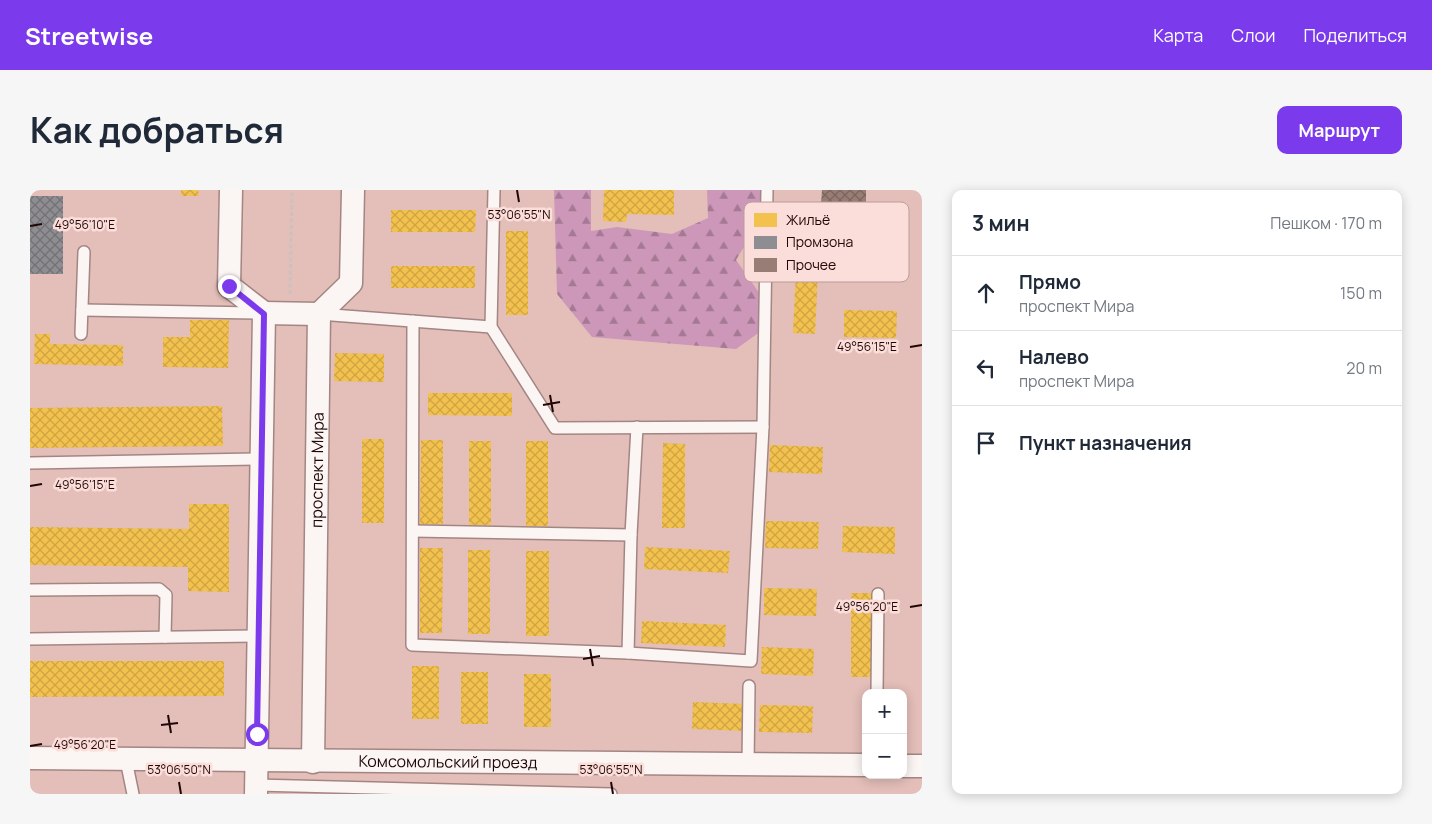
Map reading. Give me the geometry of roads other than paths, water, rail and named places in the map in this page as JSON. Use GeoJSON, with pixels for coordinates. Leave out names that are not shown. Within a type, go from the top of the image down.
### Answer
{"type":"FeatureCollection","features":[{"type":"Feature","properties":{"kind":"street"},"geometry":{"type":"LineString","coordinates":[[231,190],[229,286],[264,314],[319,314],[350,283],[353,190]]}},
{"type":"Feature","properties":{"kind":"street"},"geometry":{"type":"LineString","coordinates":[[256,790],[264,314]]}},
{"type":"Feature","properties":{"kind":"street","name":"проспект Мира"},"geometry":{"type":"LineString","coordinates":[[313,762],[319,314]]}},
{"type":"Feature","properties":{"kind":"street","name":"Комсомольский проезд"},"geometry":{"type":"LineString","coordinates":[[30,758],[313,762],[862,765]]}},
{"type":"Feature","properties":{"kind":"street"},"geometry":{"type":"LineString","coordinates":[[907,766],[922,766]]}},
{"type":"Feature","properties":{"kind":"lane"},"geometry":{"type":"LineString","coordinates":[[494,190],[491,327],[555,428],[763,427]]}},
{"type":"Feature","properties":{"kind":"lane"},"geometry":{"type":"LineString","coordinates":[[81,334],[84,252]]}},
{"type":"Feature","properties":{"kind":"lane"},"geometry":{"type":"LineString","coordinates":[[413,321],[412,645],[628,653],[751,661],[763,427],[765,282]]}},
{"type":"Feature","properties":{"kind":"lane"},"geometry":{"type":"LineString","coordinates":[[82,310],[264,314]]}},
{"type":"Feature","properties":{"kind":"lane"},"geometry":{"type":"LineString","coordinates":[[319,314],[491,327]]}},
{"type":"Feature","properties":{"kind":"lane"},"geometry":{"type":"LineString","coordinates":[[628,653],[631,535],[637,427]]}},
{"type":"Feature","properties":{"kind":"lane"},"geometry":{"type":"LineString","coordinates":[[30,463],[262,460]]}},
{"type":"Feature","properties":{"kind":"lane"},"geometry":{"type":"LineString","coordinates":[[413,531],[631,535]]}},
{"type":"Feature","properties":{"kind":"lane"},"geometry":{"type":"LineString","coordinates":[[30,590],[159,589],[166,595],[165,637]]}},
{"type":"Feature","properties":{"kind":"lane"},"geometry":{"type":"LineString","coordinates":[[878,594],[878,689]]}},
{"type":"Feature","properties":{"kind":"lane"},"geometry":{"type":"LineString","coordinates":[[30,638],[259,636]]}},
{"type":"Feature","properties":{"kind":"lane"},"geometry":{"type":"LineString","coordinates":[[748,765],[749,686]]}},
{"type":"Feature","properties":{"kind":"lane"},"geometry":{"type":"LineString","coordinates":[[126,760],[132,794]]}},
{"type":"Feature","properties":{"kind":"lane"},"geometry":{"type":"LineString","coordinates":[[256,790],[611,794]]}}]}
